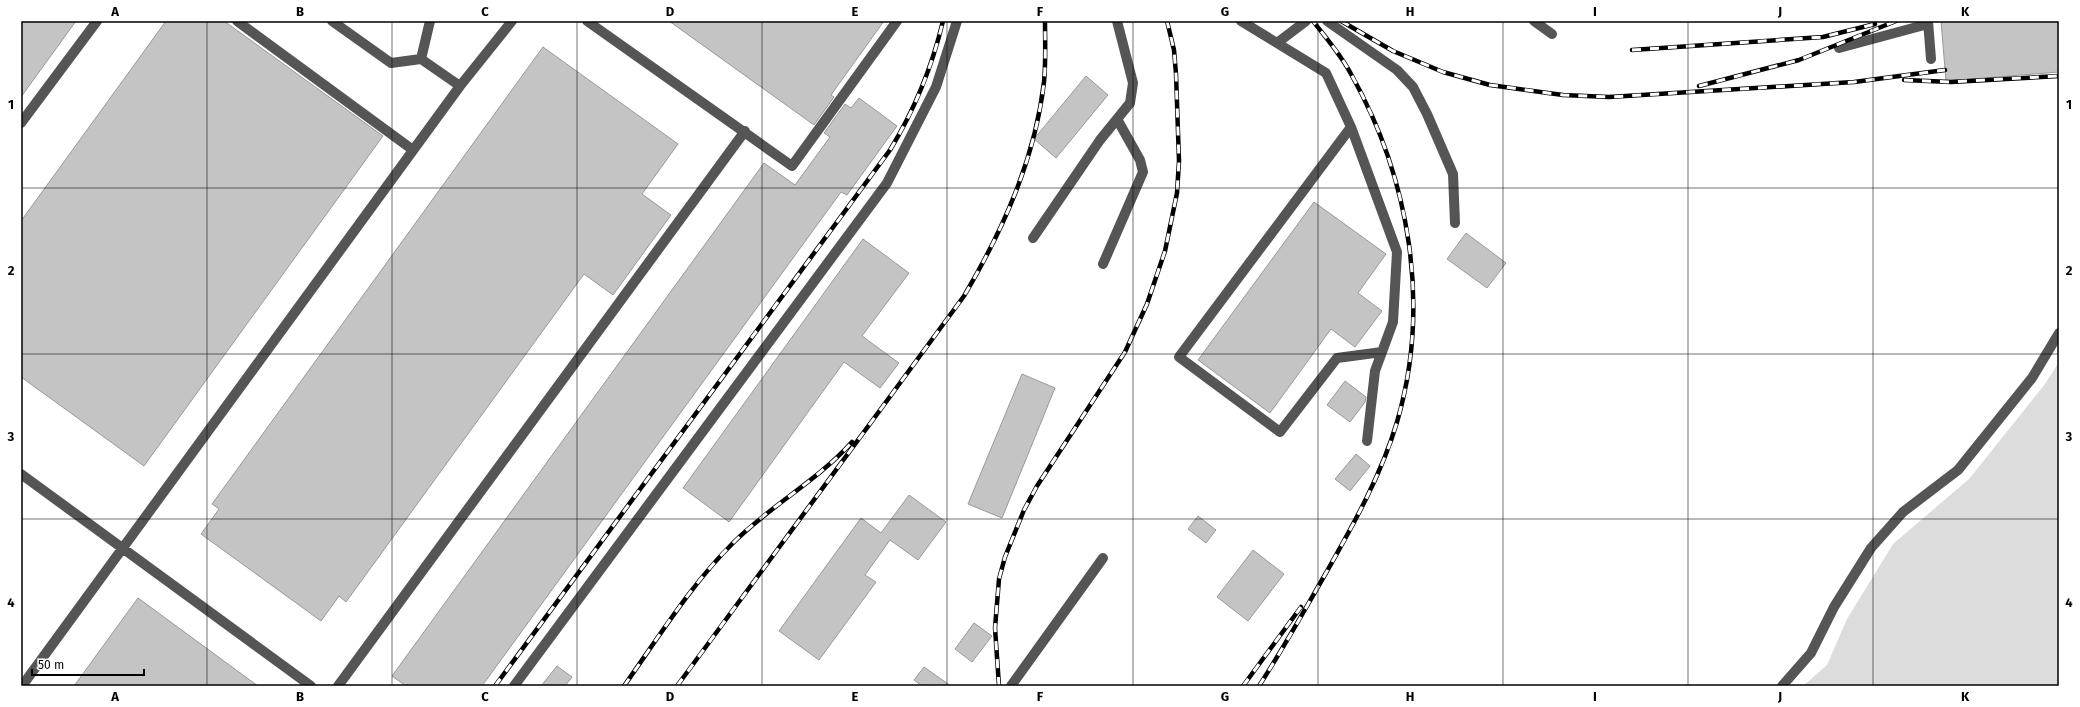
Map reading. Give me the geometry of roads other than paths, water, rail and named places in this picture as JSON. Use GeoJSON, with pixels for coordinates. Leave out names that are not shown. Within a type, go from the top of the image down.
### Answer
{"type":"FeatureCollection","features":[{"type":"Feature","properties":{"kind":"lane"},"geometry":{"type":"LineString","coordinates":[[21,123],[97,21]]}},
{"type":"Feature","properties":{"kind":"lane"},"geometry":{"type":"LineString","coordinates":[[237,21],[413,150]]}},
{"type":"Feature","properties":{"kind":"lane"},"geometry":{"type":"LineString","coordinates":[[332,21],[392,63],[421,59],[460,86]]}},
{"type":"Feature","properties":{"kind":"lane"},"geometry":{"type":"LineString","coordinates":[[421,59],[430,21]]}},
{"type":"Feature","properties":{"kind":"lane"},"geometry":{"type":"LineString","coordinates":[[22,686],[460,86],[512,21]]}},
{"type":"Feature","properties":{"kind":"lane"},"geometry":{"type":"LineString","coordinates":[[587,21],[745,131],[792,166],[898,21]]}},
{"type":"Feature","properties":{"kind":"lane"},"geometry":{"type":"LineString","coordinates":[[514,686],[886,183],[936,87],[957,21]]}},
{"type":"Feature","properties":{"kind":"lane"},"geometry":{"type":"LineString","coordinates":[[1033,238],[1100,140],[1130,103],[1133,83],[1117,21]]}},
{"type":"Feature","properties":{"kind":"lane"},"geometry":{"type":"LineString","coordinates":[[1241,21],[1326,73],[1351,127],[1397,252],[1393,322],[1375,371],[1367,441]]}},
{"type":"Feature","properties":{"kind":"lane"},"geometry":{"type":"LineString","coordinates":[[1277,43],[1306,21]]}},
{"type":"Feature","properties":{"kind":"lane"},"geometry":{"type":"LineString","coordinates":[[1326,21],[1397,70],[1413,87],[1427,114],[1453,174],[1455,223]]}},
{"type":"Feature","properties":{"kind":"lane"},"geometry":{"type":"LineString","coordinates":[[1534,21],[1552,34]]}},
{"type":"Feature","properties":{"kind":"lane"},"geometry":{"type":"LineString","coordinates":[[1839,48],[1928,22],[1931,59]]}},
{"type":"Feature","properties":{"kind":"lane"},"geometry":{"type":"LineString","coordinates":[[1103,264],[1143,172],[1140,160],[1117,119]]}},
{"type":"Feature","properties":{"kind":"lane"},"geometry":{"type":"LineString","coordinates":[[1351,127],[1179,356],[1280,432],[1337,358],[1382,352]]}},
{"type":"Feature","properties":{"kind":"lane"},"geometry":{"type":"LineString","coordinates":[[338,686],[745,131]]}},
{"type":"Feature","properties":{"kind":"lane"},"geometry":{"type":"LineString","coordinates":[[1782,686],[1811,653],[1834,607],[1871,548],[1903,512],[1958,470],[2032,378],[2059,333]]}},
{"type":"Feature","properties":{"kind":"lane"},"geometry":{"type":"LineString","coordinates":[[21,474],[311,686]]}},
{"type":"Feature","properties":{"kind":"lane"},"geometry":{"type":"LineString","coordinates":[[1011,686],[1103,558]]}},
{"type":"Feature","properties":{"kind":"railway"},"geometry":{"type":"LineString","coordinates":[[495,686],[890,150],[899,135],[922,87],[934,55],[943,21]]}},
{"type":"Feature","properties":{"kind":"railway"},"geometry":{"type":"LineString","coordinates":[[677,686],[964,296],[992,246],[1025,166],[1040,111],[1044,82],[1045,21]]}},
{"type":"Feature","properties":{"kind":"railway"},"geometry":{"type":"LineString","coordinates":[[999,686],[995,628],[999,579],[1005,557],[1024,510],[1037,486],[1125,352],[1147,304],[1165,251],[1177,193],[1179,161],[1174,50],[1167,21]]}},
{"type":"Feature","properties":{"kind":"railway"},"geometry":{"type":"LineString","coordinates":[[1259,686],[1326,573],[1375,481],[1397,422],[1407,378],[1412,333],[1413,289],[1409,244],[1400,200],[1388,156],[1371,114],[1351,74],[1338,53],[1313,21]]}},
{"type":"Feature","properties":{"kind":"railway"},"geometry":{"type":"LineString","coordinates":[[1341,21],[1393,51],[1443,72],[1490,85],[1563,95],[1609,97],[1854,82],[1945,70]]}},
{"type":"Feature","properties":{"kind":"railway"},"geometry":{"type":"LineString","coordinates":[[1699,86],[1799,60],[1896,21]]}},
{"type":"Feature","properties":{"kind":"railway"},"geometry":{"type":"LineString","coordinates":[[1632,50],[1823,37],[1875,24]]}},
{"type":"Feature","properties":{"kind":"railway"},"geometry":{"type":"LineString","coordinates":[[1904,80],[1951,82],[2059,76]]}},
{"type":"Feature","properties":{"kind":"railway"},"geometry":{"type":"LineString","coordinates":[[624,686],[676,611],[719,558],[748,529],[824,469],[852,442]]}},
{"type":"Feature","properties":{"kind":"railway"},"geometry":{"type":"LineString","coordinates":[[1243,686],[1301,607]]}}]}
